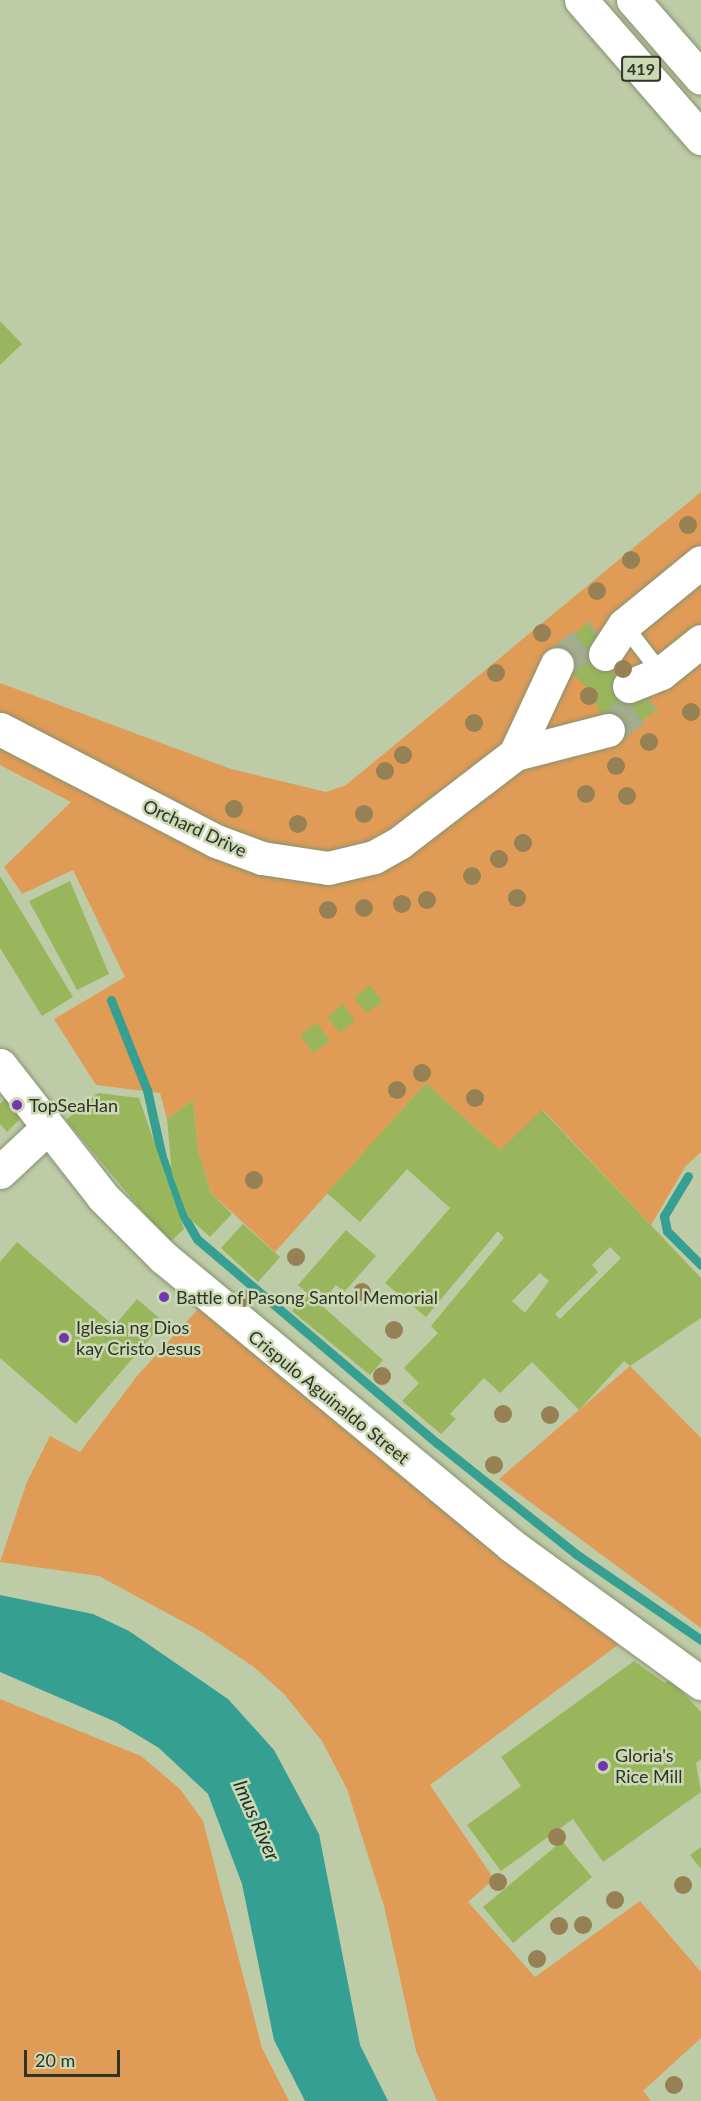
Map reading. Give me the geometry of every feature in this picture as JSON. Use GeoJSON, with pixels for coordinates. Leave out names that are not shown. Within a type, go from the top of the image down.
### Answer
{"type":"FeatureCollection","features":[{"type":"Feature","properties":{"kind":"main road","name":"419"},"geometry":{"type":"LineString","coordinates":[[581,0],[701,138]]}},
{"type":"Feature","properties":{"kind":"main road","name":"419"},"geometry":{"type":"LineString","coordinates":[[633,0],[701,78]]}},
{"type":"Feature","properties":{"kind":"main road"},"geometry":{"type":"LineString","coordinates":[[609,637],[701,562]]}},
{"type":"Feature","properties":{"kind":"main road"},"geometry":{"type":"LineString","coordinates":[[646,686],[701,641]]}},
{"type":"Feature","properties":{"kind":"main road","name":"Orchard Drive"},"geometry":{"type":"LineString","coordinates":[[515,754],[544,693],[566,670]]}},
{"type":"Feature","properties":{"kind":"main road","name":"Orchard Drive"},"geometry":{"type":"LineString","coordinates":[[0,729],[190,829],[284,864],[328,868],[350,864],[399,843],[515,754],[595,724]]}},
{"type":"Feature","properties":{"kind":"main road","name":"Crispulo Aguinaldo Street"},"geometry":{"type":"LineString","coordinates":[[0,1065],[47,1128],[128,1224],[254,1336],[511,1545],[701,1683]]}},
{"type":"Feature","properties":{"kind":"main road"},"geometry":{"type":"LineString","coordinates":[[0,1172],[47,1128]]}},
{"type":"Feature","properties":{"kind":"lane"},"geometry":{"type":"LineString","coordinates":[[609,637],[646,686]]}},
{"type":"Feature","properties":{"kind":"shaded area"},"geometry":{"type":"Polygon","coordinates":[[[701,492],[701,1152],[685,1167],[651,1225],[543,1110],[500,1150],[426,1083],[275,1252],[211,1193],[198,1151],[193,1100],[167,1119],[160,1093],[96,1085],[54,1019],[125,977],[73,870],[22,894],[4,867],[71,802],[0,765],[0,683],[231,769],[326,792],[346,785],[701,492]]]}},
{"type":"Feature","properties":{"kind":"shaded area"},"geometry":{"type":"Polygon","coordinates":[[[200,1307],[619,1644],[430,1785],[494,1879],[468,1902],[535,1977],[640,1901],[701,1972],[701,2038],[643,2091],[651,2101],[437,2101],[416,2051],[384,1906],[347,1789],[322,1741],[284,1694],[254,1667],[202,1632],[99,1576],[0,1562],[27,1482],[50,1436],[80,1452],[137,1376],[200,1307]]]}},
{"type":"Feature","properties":{"kind":"shaded area"},"geometry":{"type":"Polygon","coordinates":[[[630,1366],[701,1438],[701,1628],[499,1479],[630,1366]]]}},
{"type":"Feature","properties":{"kind":"shaded area"},"geometry":{"type":"Polygon","coordinates":[[[0,1699],[141,1756],[180,1789],[203,1821],[262,2048],[289,2101],[0,2101],[0,1699]]]}},
{"type":"Feature","properties":{"kind":"water","name":"Imus River"},"geometry":{"type":"Polygon","coordinates":[[[0,1595],[93,1614],[129,1631],[228,1699],[274,1750],[319,1834],[360,2045],[388,2101],[305,2101],[274,2040],[242,1884],[208,1794],[159,1748],[116,1722],[0,1672],[0,1595]]]}},
{"type":"Feature","properties":{"kind":"building"},"geometry":{"type":"Polygon","coordinates":[[[0,321],[22,344],[0,365],[0,321]]]}},
{"type":"Feature","properties":{"kind":"building"},"geometry":{"type":"Polygon","coordinates":[[[589,622],[606,643],[606,663],[620,682],[640,688],[657,709],[616,741],[595,702],[599,698],[549,653],[589,622]]]}},
{"type":"Feature","properties":{"kind":"building"},"geometry":{"type":"Polygon","coordinates":[[[0,876],[73,997],[42,1016],[0,948],[0,876]]]}},
{"type":"Feature","properties":{"kind":"building"},"geometry":{"type":"Polygon","coordinates":[[[70,881],[109,974],[77,990],[29,901],[70,881]]]}},
{"type":"Feature","properties":{"kind":"building"},"geometry":{"type":"Polygon","coordinates":[[[370,985],[383,1002],[366,1013],[354,997],[370,985]]]}},
{"type":"Feature","properties":{"kind":"building"},"geometry":{"type":"Polygon","coordinates":[[[343,1004],[355,1021],[340,1033],[327,1017],[343,1004]]]}},
{"type":"Feature","properties":{"kind":"building"},"geometry":{"type":"Polygon","coordinates":[[[317,1023],[330,1041],[313,1053],[300,1035],[317,1023]]]}},
{"type":"Feature","properties":{"kind":"building"},"geometry":{"type":"Polygon","coordinates":[[[426,1083],[500,1150],[542,1110],[701,1278],[701,1318],[630,1366],[624,1361],[579,1410],[532,1362],[500,1393],[484,1378],[450,1414],[456,1419],[441,1434],[402,1401],[419,1383],[404,1368],[438,1333],[431,1326],[504,1238],[498,1231],[426,1317],[385,1283],[450,1208],[407,1169],[360,1222],[327,1193],[426,1083]],[[610,1247],[592,1265],[598,1272],[555,1314],[560,1319],[621,1258],[610,1247]],[[540,1273],[512,1301],[525,1313],[549,1281],[540,1273]]]}},
{"type":"Feature","properties":{"kind":"building"},"geometry":{"type":"Polygon","coordinates":[[[12,1092],[29,1110],[7,1132],[0,1124],[0,1104],[12,1092]]]}},
{"type":"Feature","properties":{"kind":"building"},"geometry":{"type":"Polygon","coordinates":[[[98,1093],[139,1098],[184,1229],[169,1243],[66,1120],[98,1093]]]}},
{"type":"Feature","properties":{"kind":"building"},"geometry":{"type":"Polygon","coordinates":[[[193,1100],[198,1151],[211,1193],[232,1214],[210,1237],[188,1217],[172,1174],[167,1119],[193,1100]]]}},
{"type":"Feature","properties":{"kind":"building"},"geometry":{"type":"Polygon","coordinates":[[[243,1224],[280,1257],[258,1282],[221,1248],[243,1224]]]}},
{"type":"Feature","properties":{"kind":"building"},"geometry":{"type":"Polygon","coordinates":[[[346,1230],[376,1256],[344,1292],[336,1285],[320,1304],[383,1360],[370,1375],[292,1311],[307,1293],[298,1285],[346,1230]]]}},
{"type":"Feature","properties":{"kind":"building","name":"Iglesia ng Dios kay Cristo Jesus"},"geometry":{"type":"Polygon","coordinates":[[[17,1242],[114,1326],[137,1299],[164,1322],[76,1424],[0,1358],[0,1262],[17,1242]]]}},
{"type":"Feature","properties":{"kind":"building","name":"Gloria's Rice Mill"},"geometry":{"type":"Polygon","coordinates":[[[634,1661],[665,1683],[670,1679],[701,1712],[701,1759],[696,1763],[701,1792],[603,1862],[573,1819],[501,1871],[467,1825],[521,1786],[501,1757],[634,1661]]]}},
{"type":"Feature","properties":{"kind":"building"},"geometry":{"type":"Polygon","coordinates":[[[562,1841],[592,1877],[513,1943],[483,1907],[562,1841]]]}},
{"type":"Feature","properties":{"kind":"building"},"geometry":{"type":"Polygon","coordinates":[[[701,1847],[701,1869],[690,1855],[701,1847]]]}},
{"type":"Feature","properties":{"kind":"waterway"},"geometry":{"type":"LineString","coordinates":[[111,1000],[147,1090],[162,1157],[182,1213],[197,1239],[437,1443],[576,1554],[701,1640]]}},
{"type":"Feature","properties":{"kind":"waterway"},"geometry":{"type":"LineString","coordinates":[[688,1176],[664,1216],[667,1231],[701,1265]]}},
{"type":"Feature","properties":{"kind":"tunnel"},"geometry":{"type":"LineString","coordinates":[[557,664],[598,633]]}},
{"type":"Feature","properties":{"kind":"tunnel"},"geometry":{"type":"LineString","coordinates":[[608,730],[648,699]]}},
{"type":"Feature","properties":{"kind":"place","name":"TopSeaHan"},"geometry":{"type":"Point","coordinates":[17,1105]}},
{"type":"Feature","properties":{"kind":"place","name":"Battle of Pasong Santol Memorial"},"geometry":{"type":"Point","coordinates":[164,1297]}},
{"type":"Feature","properties":{"kind":"place","name":"Iglesia ng Dios kay Cristo Jesus"},"geometry":{"type":"Point","coordinates":[64,1338]}},
{"type":"Feature","properties":{"kind":"place","name":"Gloria's Rice Mill"},"geometry":{"type":"Point","coordinates":[603,1766]}}]}
